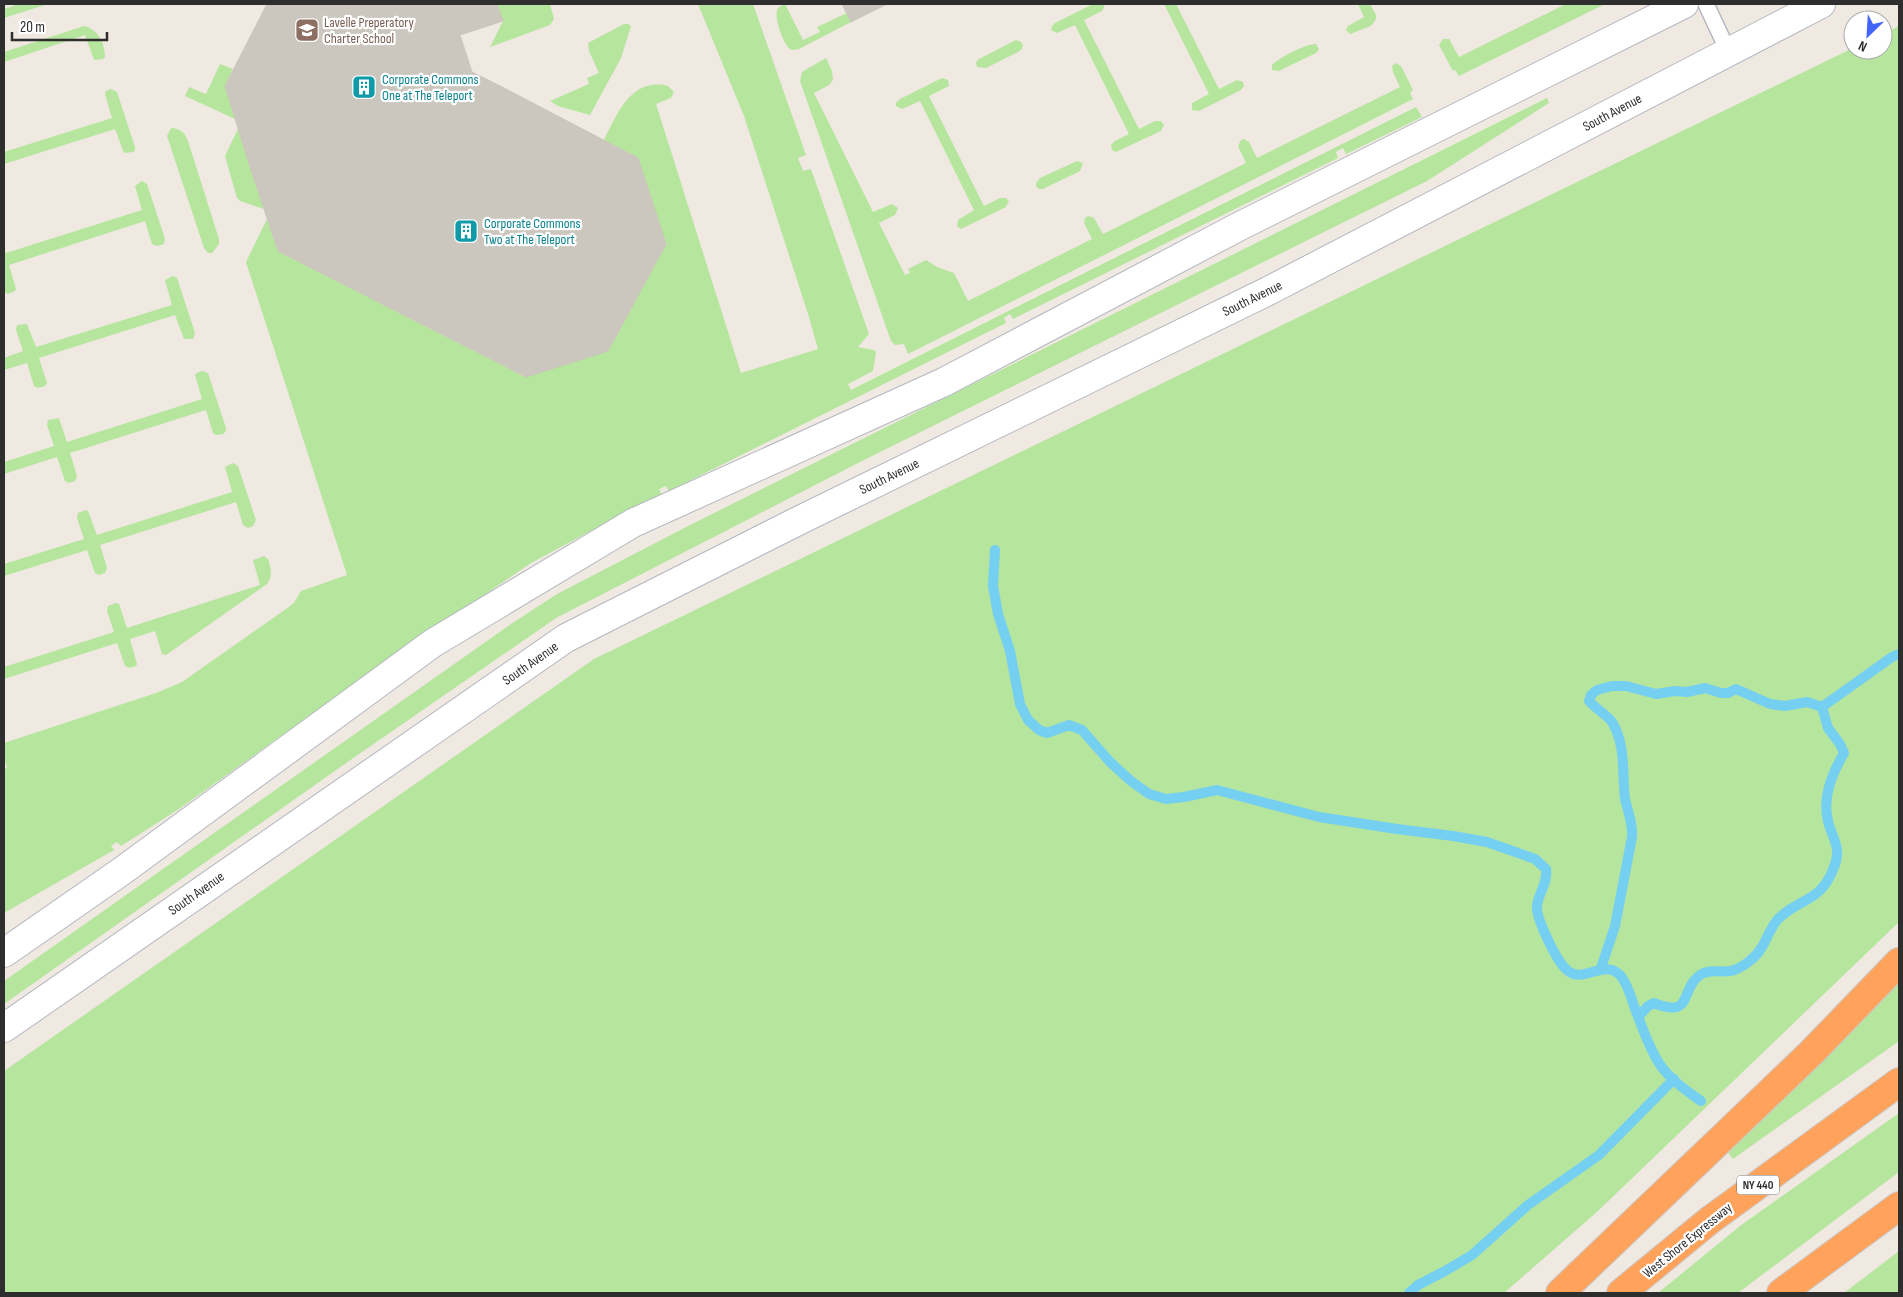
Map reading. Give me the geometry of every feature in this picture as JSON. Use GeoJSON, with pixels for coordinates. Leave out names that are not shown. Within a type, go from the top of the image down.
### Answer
{"type":"FeatureCollection","features":[{"type":"Feature","properties":{"kind":"highway"},"geometry":{"type":"LineString","coordinates":[[1560,1293],[1811,1052],[1899,962]]}},
{"type":"Feature","properties":{"kind":"highway","name":"West Shore Expressway"},"geometry":{"type":"LineString","coordinates":[[1621,1293],[1710,1220],[1899,1082]]}},
{"type":"Feature","properties":{"kind":"highway"},"geometry":{"type":"LineString","coordinates":[[1781,1293],[1899,1206]]}},
{"type":"Feature","properties":{"kind":"street"},"geometry":{"type":"LineString","coordinates":[[4,953],[122,871],[433,643],[633,523],[944,382],[1238,227],[1684,4]]}},
{"type":"Feature","properties":{"kind":"street","name":"South Avenue"},"geometry":{"type":"LineString","coordinates":[[4,1028],[566,638],[796,522],[1268,291],[1821,4]]}},
{"type":"Feature","properties":{"kind":"lane"},"geometry":{"type":"LineString","coordinates":[[1706,4],[1728,51]]}},
{"type":"Feature","properties":{"kind":"green space"},"geometry":{"type":"Polygon","coordinates":[[[19,4],[48,4],[4,18],[4,9],[19,4]]]}},
{"type":"Feature","properties":{"kind":"green space"},"geometry":{"type":"Polygon","coordinates":[[[497,4],[550,4],[554,19],[550,25],[490,47],[503,21],[497,4]]]}},
{"type":"Feature","properties":{"kind":"green space"},"geometry":{"type":"Polygon","coordinates":[[[698,4],[753,4],[806,155],[798,158],[803,171],[811,169],[869,334],[858,347],[876,352],[873,371],[848,384],[851,390],[1416,107],[1422,117],[1346,154],[1343,148],[1336,152],[1338,158],[1013,319],[1010,314],[1004,318],[1006,323],[669,491],[666,486],[659,489],[662,495],[531,563],[355,683],[179,809],[121,846],[117,842],[111,846],[114,850],[4,913],[4,769],[7,768],[4,757],[4,743],[156,693],[182,682],[294,603],[301,591],[347,575],[246,262],[267,219],[278,251],[525,377],[608,351],[666,244],[638,158],[604,140],[620,109],[635,92],[644,87],[655,85],[668,86],[674,92],[671,98],[656,104],[741,373],[818,349],[744,116],[698,4]]]}},
{"type":"Feature","properties":{"kind":"green space"},"geometry":{"type":"Polygon","coordinates":[[[785,4],[803,40],[820,32],[817,27],[847,13],[851,22],[799,49],[792,50],[785,43],[778,24],[778,8],[785,4]]]}},
{"type":"Feature","properties":{"kind":"green space"},"geometry":{"type":"Polygon","coordinates":[[[1093,4],[1104,4],[1104,7],[1102,11],[1084,20],[1139,129],[1155,121],[1161,121],[1164,125],[1161,131],[1116,152],[1112,150],[1111,145],[1129,134],[1075,25],[1057,33],[1051,30],[1055,23],[1093,4]]]}},
{"type":"Feature","properties":{"kind":"green space"},"geometry":{"type":"Polygon","coordinates":[[[1164,4],[1176,4],[1219,89],[1237,80],[1243,82],[1244,86],[1241,90],[1199,111],[1192,110],[1192,103],[1209,94],[1164,4]]]}},
{"type":"Feature","properties":{"kind":"green space"},"geometry":{"type":"Polygon","coordinates":[[[1358,4],[1370,4],[1376,19],[1371,26],[1350,34],[1346,30],[1348,26],[1364,17],[1358,4]]]}},
{"type":"Feature","properties":{"kind":"green space"},"geometry":{"type":"Polygon","coordinates":[[[1566,4],[1605,4],[1459,76],[1455,70],[1453,71],[1439,45],[1443,39],[1449,39],[1459,57],[1566,4]]]}},
{"type":"Feature","properties":{"kind":"green space"},"geometry":{"type":"Polygon","coordinates":[[[624,24],[631,26],[621,58],[590,115],[558,106],[550,101],[589,84],[587,78],[599,73],[589,51],[588,43],[624,24]]]}},
{"type":"Feature","properties":{"kind":"green space"},"geometry":{"type":"Polygon","coordinates":[[[84,26],[93,30],[100,37],[105,52],[103,59],[94,60],[85,35],[4,62],[4,52],[84,26]]]}},
{"type":"Feature","properties":{"kind":"green space"},"geometry":{"type":"Polygon","coordinates":[[[1899,26],[1899,922],[1598,1211],[1504,1293],[4,1293],[4,1071],[594,659],[1843,53],[1843,60],[1893,60],[1893,29],[1899,26]]]}},
{"type":"Feature","properties":{"kind":"green space"},"geometry":{"type":"Polygon","coordinates":[[[1016,40],[1023,45],[1022,49],[1018,52],[986,68],[977,67],[976,62],[979,59],[1016,40]]]}},
{"type":"Feature","properties":{"kind":"green space"},"geometry":{"type":"Polygon","coordinates":[[[1316,44],[1319,49],[1316,53],[1279,71],[1272,70],[1272,65],[1286,55],[1305,46],[1316,44]]]}},
{"type":"Feature","properties":{"kind":"green space"},"geometry":{"type":"Polygon","coordinates":[[[826,58],[832,71],[833,80],[829,85],[814,93],[873,212],[892,204],[898,208],[895,215],[879,223],[905,275],[910,273],[908,269],[926,260],[937,267],[954,273],[968,301],[1092,239],[1084,223],[1085,218],[1088,216],[1094,218],[1103,234],[1246,163],[1238,146],[1241,140],[1244,139],[1249,142],[1257,158],[1400,87],[1392,66],[1396,63],[1401,66],[1413,90],[1410,93],[1413,99],[908,354],[904,344],[895,345],[891,341],[800,81],[802,72],[826,58]]]}},
{"type":"Feature","properties":{"kind":"green space"},"geometry":{"type":"Polygon","coordinates":[[[220,64],[233,69],[225,86],[235,119],[185,96],[189,87],[206,94],[220,64]]]}},
{"type":"Feature","properties":{"kind":"green space"},"geometry":{"type":"Polygon","coordinates":[[[942,78],[948,80],[949,86],[929,96],[984,206],[1000,198],[1006,198],[1009,201],[1006,207],[961,229],[957,226],[958,220],[974,210],[920,101],[902,109],[896,106],[900,99],[942,78]]]}},
{"type":"Feature","properties":{"kind":"green space"},"geometry":{"type":"Polygon","coordinates":[[[111,89],[117,92],[135,147],[133,152],[124,153],[115,129],[4,164],[4,152],[112,118],[105,94],[106,91],[111,89]]]}},
{"type":"Feature","properties":{"kind":"green space"},"geometry":{"type":"Polygon","coordinates":[[[1547,98],[1549,103],[1427,181],[864,460],[556,618],[4,1004],[4,981],[511,624],[557,594],[694,523],[1547,98]]]}},
{"type":"Feature","properties":{"kind":"green space"},"geometry":{"type":"Polygon","coordinates":[[[171,128],[182,132],[188,141],[219,239],[219,244],[212,253],[208,253],[204,248],[167,136],[171,128]]]}},
{"type":"Feature","properties":{"kind":"green space"},"geometry":{"type":"Polygon","coordinates":[[[238,129],[264,209],[240,201],[237,198],[225,156],[238,129]]]}},
{"type":"Feature","properties":{"kind":"green space"},"geometry":{"type":"Polygon","coordinates":[[[1077,161],[1083,163],[1080,171],[1043,189],[1039,189],[1036,186],[1040,178],[1077,161]]]}},
{"type":"Feature","properties":{"kind":"green space"},"geometry":{"type":"Polygon","coordinates":[[[142,181],[147,184],[165,239],[164,244],[157,246],[152,244],[145,221],[9,265],[16,289],[8,294],[4,292],[4,248],[6,253],[142,210],[135,186],[142,181]]]}},
{"type":"Feature","properties":{"kind":"green space"},"geometry":{"type":"Polygon","coordinates":[[[173,276],[177,278],[195,333],[193,339],[184,339],[175,315],[39,358],[47,383],[45,386],[38,388],[34,386],[27,363],[4,370],[4,358],[23,351],[16,330],[17,325],[27,324],[36,347],[172,305],[165,280],[173,276]]]}},
{"type":"Feature","properties":{"kind":"green space"},"geometry":{"type":"Polygon","coordinates":[[[202,371],[208,373],[226,428],[223,434],[216,435],[213,433],[206,410],[70,453],[77,476],[75,481],[69,483],[65,481],[57,457],[4,474],[4,462],[54,446],[47,425],[48,420],[59,418],[67,442],[202,399],[195,375],[202,371]]]}},
{"type":"Feature","properties":{"kind":"green space"},"geometry":{"type":"Polygon","coordinates":[[[233,463],[238,466],[256,520],[253,526],[248,528],[243,525],[236,502],[100,545],[107,568],[105,573],[99,575],[95,573],[87,550],[4,576],[4,564],[84,539],[77,518],[78,513],[86,510],[97,535],[232,492],[225,467],[233,463]]]}},
{"type":"Feature","properties":{"kind":"green space"},"geometry":{"type":"Polygon","coordinates":[[[264,556],[268,559],[271,569],[271,575],[267,584],[166,655],[162,654],[155,631],[130,639],[137,664],[130,668],[125,666],[117,643],[4,679],[4,667],[114,632],[107,611],[108,606],[116,603],[119,604],[127,628],[260,585],[253,560],[264,556]]]}},
{"type":"Feature","properties":{"kind":"green space"},"geometry":{"type":"Polygon","coordinates":[[[1899,978],[1899,1041],[1733,1159],[1728,1153],[1899,978]]]}},
{"type":"Feature","properties":{"kind":"green space"},"geometry":{"type":"Polygon","coordinates":[[[1899,1113],[1899,1172],[1738,1293],[1658,1293],[1740,1226],[1899,1113]]]}},
{"type":"Feature","properties":{"kind":"green space"},"geometry":{"type":"Polygon","coordinates":[[[1899,1251],[1899,1293],[1844,1293],[1899,1251]]]}},
{"type":"Feature","properties":{"kind":"building","name":"Corporate Commons One at The Teleport"},"geometry":{"type":"Polygon","coordinates":[[[267,4],[497,4],[503,21],[460,35],[472,72],[504,88],[251,170],[225,86],[267,4]]]}},
{"type":"Feature","properties":{"kind":"building"},"geometry":{"type":"Polygon","coordinates":[[[842,4],[887,4],[851,22],[842,4]]]}},
{"type":"Feature","properties":{"kind":"building","name":"Corporate Commons Two at The Teleport"},"geometry":{"type":"Polygon","coordinates":[[[504,88],[638,158],[666,244],[608,351],[526,377],[278,251],[251,170],[504,88]]]}},
{"type":"Feature","properties":{"kind":"waterway"},"geometry":{"type":"LineString","coordinates":[[995,550],[993,586],[998,614],[1010,651],[1020,704],[1028,720],[1039,730],[1047,733],[1069,725],[1082,730],[1110,762],[1131,781],[1149,794],[1166,799],[1217,790],[1319,817],[1487,842],[1535,859],[1546,869],[1546,879],[1538,900],[1537,911],[1558,958],[1567,970],[1573,974],[1580,975],[1607,969],[1620,975],[1628,989],[1657,1060],[1674,1081],[1701,1101]]}},
{"type":"Feature","properties":{"kind":"waterway"},"geometry":{"type":"LineString","coordinates":[[1601,968],[1615,926],[1632,832],[1625,799],[1620,740],[1612,722],[1589,701],[1591,695],[1597,690],[1612,686],[1626,686],[1656,694],[1675,691],[1687,692],[1705,688],[1728,693],[1736,689],[1770,704],[1785,706],[1807,702],[1822,707],[1899,654]]}},
{"type":"Feature","properties":{"kind":"waterway"},"geometry":{"type":"LineString","coordinates":[[1638,1017],[1648,1006],[1654,1003],[1667,1007],[1681,1005],[1694,981],[1704,973],[1732,971],[1748,963],[1760,950],[1776,921],[1815,894],[1827,882],[1837,859],[1836,846],[1826,812],[1827,794],[1832,777],[1844,753],[1828,728],[1822,707]]}},
{"type":"Feature","properties":{"kind":"waterway"},"geometry":{"type":"LineString","coordinates":[[1409,1293],[1418,1285],[1472,1255],[1528,1205],[1599,1155],[1674,1079]]}},
{"type":"Feature","properties":{"kind":"place","name":"Lavelle Preperatory Charter School"},"geometry":{"type":"Point","coordinates":[307,30]}},
{"type":"Feature","properties":{"kind":"place","name":"Corporate Commons One at The Teleport"},"geometry":{"type":"Point","coordinates":[364,87]}},
{"type":"Feature","properties":{"kind":"place","name":"Corporate Commons Two at The Teleport"},"geometry":{"type":"Point","coordinates":[466,231]}}]}
